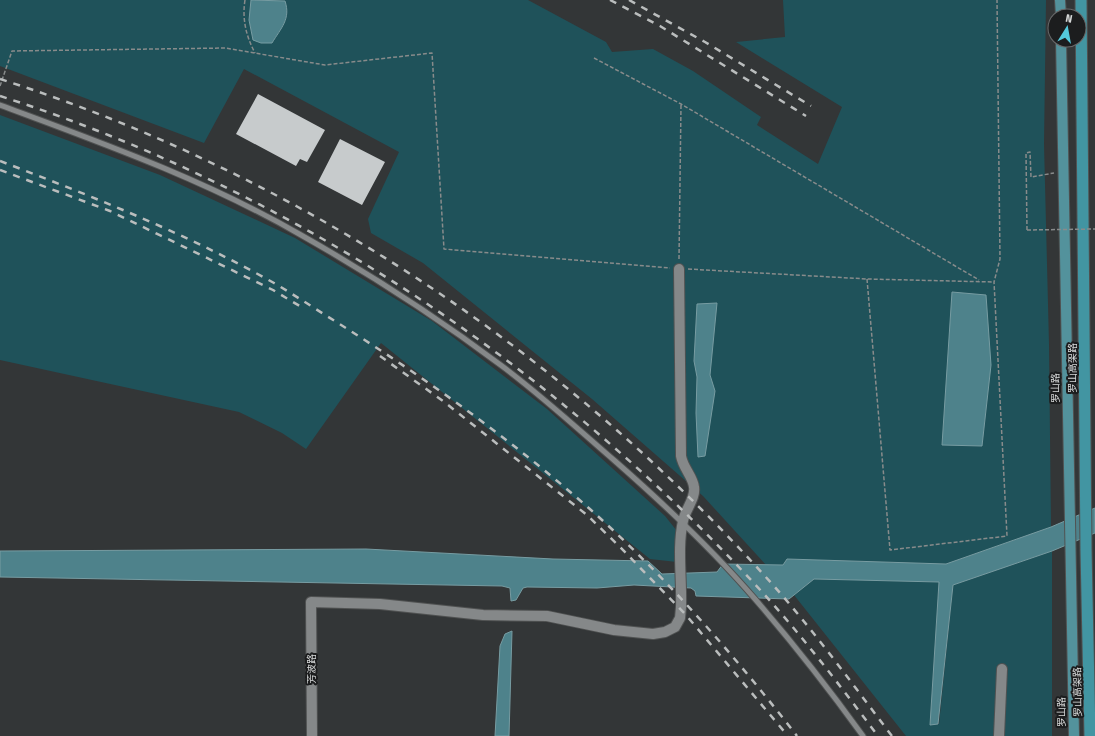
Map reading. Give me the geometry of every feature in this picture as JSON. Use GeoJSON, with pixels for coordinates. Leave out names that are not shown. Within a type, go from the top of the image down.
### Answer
{"type":"FeatureCollection","features":[{"type":"Feature","properties":{"kind":"highway","name":"罗山高架路"},"geometry":{"type":"LineString","coordinates":[[1081,0],[1085,505],[1090,736]]}},
{"type":"Feature","properties":{"kind":"main road","name":"罗山路"},"geometry":{"type":"LineString","coordinates":[[1061,48],[1062,172],[1074,736]]}},
{"type":"Feature","properties":{"kind":"street"},"geometry":{"type":"LineString","coordinates":[[679,269],[681,456],[682,464],[694,487],[694,494],[686,508],[682,522]]}},
{"type":"Feature","properties":{"kind":"street","name":"芳波路"},"geometry":{"type":"LineString","coordinates":[[312,736],[311,602],[380,604],[483,614],[561,617],[614,630],[659,634],[670,630],[678,623],[681,607],[682,522]]}},
{"type":"Feature","properties":{"kind":"street"},"geometry":{"type":"LineString","coordinates":[[999,736],[1002,669]]}},
{"type":"Feature","properties":{"kind":"lane"},"geometry":{"type":"LineString","coordinates":[[0,105],[110,146],[208,188],[300,234],[406,299],[504,367],[590,439],[682,522],[723,564],[754,598],[818,675],[863,736]]}},
{"type":"Feature","properties":{"kind":"path"},"geometry":{"type":"LineString","coordinates":[[245,0],[244,23],[247,39],[255,53]]}},
{"type":"Feature","properties":{"kind":"path"},"geometry":{"type":"LineString","coordinates":[[868,279],[890,550],[1007,536],[994,282],[1000,259],[998,0]]}},
{"type":"Feature","properties":{"kind":"path"},"geometry":{"type":"LineString","coordinates":[[0,86],[12,51],[225,48],[325,65],[432,53],[444,249],[679,269],[868,279],[994,282]]}},
{"type":"Feature","properties":{"kind":"path"},"geometry":{"type":"LineString","coordinates":[[594,58],[681,104],[981,281]]}},
{"type":"Feature","properties":{"kind":"path"},"geometry":{"type":"LineString","coordinates":[[679,269],[681,104]]}},
{"type":"Feature","properties":{"kind":"path"},"geometry":{"type":"LineString","coordinates":[[1062,172],[1031,177],[1030,152],[1026,153],[1027,230],[1095,229]]}},
{"type":"Feature","properties":{"kind":"shaded area"},"geometry":{"type":"Polygon","coordinates":[[[0,0],[528,0],[606,42],[612,52],[653,49],[693,71],[761,117],[757,125],[818,164],[842,107],[736,42],[785,37],[783,0],[1046,0],[1044,144],[1049,344],[1051,527],[946,564],[787,559],[783,565],[766,565],[703,496],[592,399],[423,263],[371,233],[368,219],[399,152],[244,69],[204,143],[0,66],[0,0]]]}},
{"type":"Feature","properties":{"kind":"shaded area"},"geometry":{"type":"Polygon","coordinates":[[[251,0],[285,1],[287,7],[286,18],[282,28],[272,43],[261,43],[253,40],[249,20],[251,0]]]}},
{"type":"Feature","properties":{"kind":"shaded area"},"geometry":{"type":"Polygon","coordinates":[[[0,115],[160,175],[295,238],[432,321],[547,409],[665,516],[677,531],[677,562],[650,559],[381,343],[306,449],[282,433],[239,412],[0,360],[0,115]]]}},
{"type":"Feature","properties":{"kind":"shaded area"},"geometry":{"type":"Polygon","coordinates":[[[952,292],[986,295],[991,365],[982,446],[942,445],[952,292]]]}},
{"type":"Feature","properties":{"kind":"shaded area"},"geometry":{"type":"Polygon","coordinates":[[[717,303],[710,375],[715,391],[705,456],[698,457],[696,413],[697,377],[694,361],[697,304],[717,303]]]}},
{"type":"Feature","properties":{"kind":"shaded area"},"geometry":{"type":"Polygon","coordinates":[[[1095,508],[1095,533],[1052,551],[953,585],[938,724],[930,725],[939,582],[814,579],[789,599],[696,596],[695,591],[691,588],[634,585],[597,588],[527,587],[523,588],[516,600],[511,601],[510,588],[502,586],[0,577],[0,551],[366,549],[553,559],[648,561],[662,574],[717,572],[723,564],[783,565],[787,559],[946,564],[1051,527],[1095,508]]]}},
{"type":"Feature","properties":{"kind":"shaded area"},"geometry":{"type":"Polygon","coordinates":[[[1052,551],[1052,736],[906,736],[794,595],[814,579],[939,582],[930,725],[939,724],[953,585],[1052,551]]]}},
{"type":"Feature","properties":{"kind":"shaded area"},"geometry":{"type":"Polygon","coordinates":[[[512,631],[509,736],[495,736],[500,646],[505,634],[512,631]]]}},
{"type":"Feature","properties":{"kind":"building"},"geometry":{"type":"Polygon","coordinates":[[[258,94],[325,130],[307,162],[300,159],[296,166],[236,134],[258,94]]]}},
{"type":"Feature","properties":{"kind":"building"},"geometry":{"type":"Polygon","coordinates":[[[340,139],[385,162],[362,205],[318,182],[340,139]]]}},
{"type":"Feature","properties":{"kind":"railway"},"geometry":{"type":"LineString","coordinates":[[610,0],[660,26],[806,116]]}},
{"type":"Feature","properties":{"kind":"railway"},"geometry":{"type":"LineString","coordinates":[[629,0],[705,42],[811,106]]}},
{"type":"Feature","properties":{"kind":"railway"},"geometry":{"type":"LineString","coordinates":[[0,79],[110,118],[217,165],[320,219],[420,280],[515,348],[606,421],[692,500],[789,603],[834,659],[892,736]]}},
{"type":"Feature","properties":{"kind":"railway"},"geometry":{"type":"LineString","coordinates":[[0,96],[108,135],[214,182],[316,235],[414,295],[508,361],[598,433],[683,511],[763,593],[793,627],[878,736]]}},
{"type":"Feature","properties":{"kind":"railway"},"geometry":{"type":"LineString","coordinates":[[0,161],[140,217],[241,265],[274,283],[371,344],[469,412],[561,484],[647,563],[725,647],[797,736]]}},
{"type":"Feature","properties":{"kind":"railway"},"geometry":{"type":"LineString","coordinates":[[0,170],[110,211],[273,290],[303,308]]}},
{"type":"Feature","properties":{"kind":"railway"},"geometry":{"type":"LineString","coordinates":[[380,356],[443,401],[587,515],[686,615],[788,736]]}}]}
